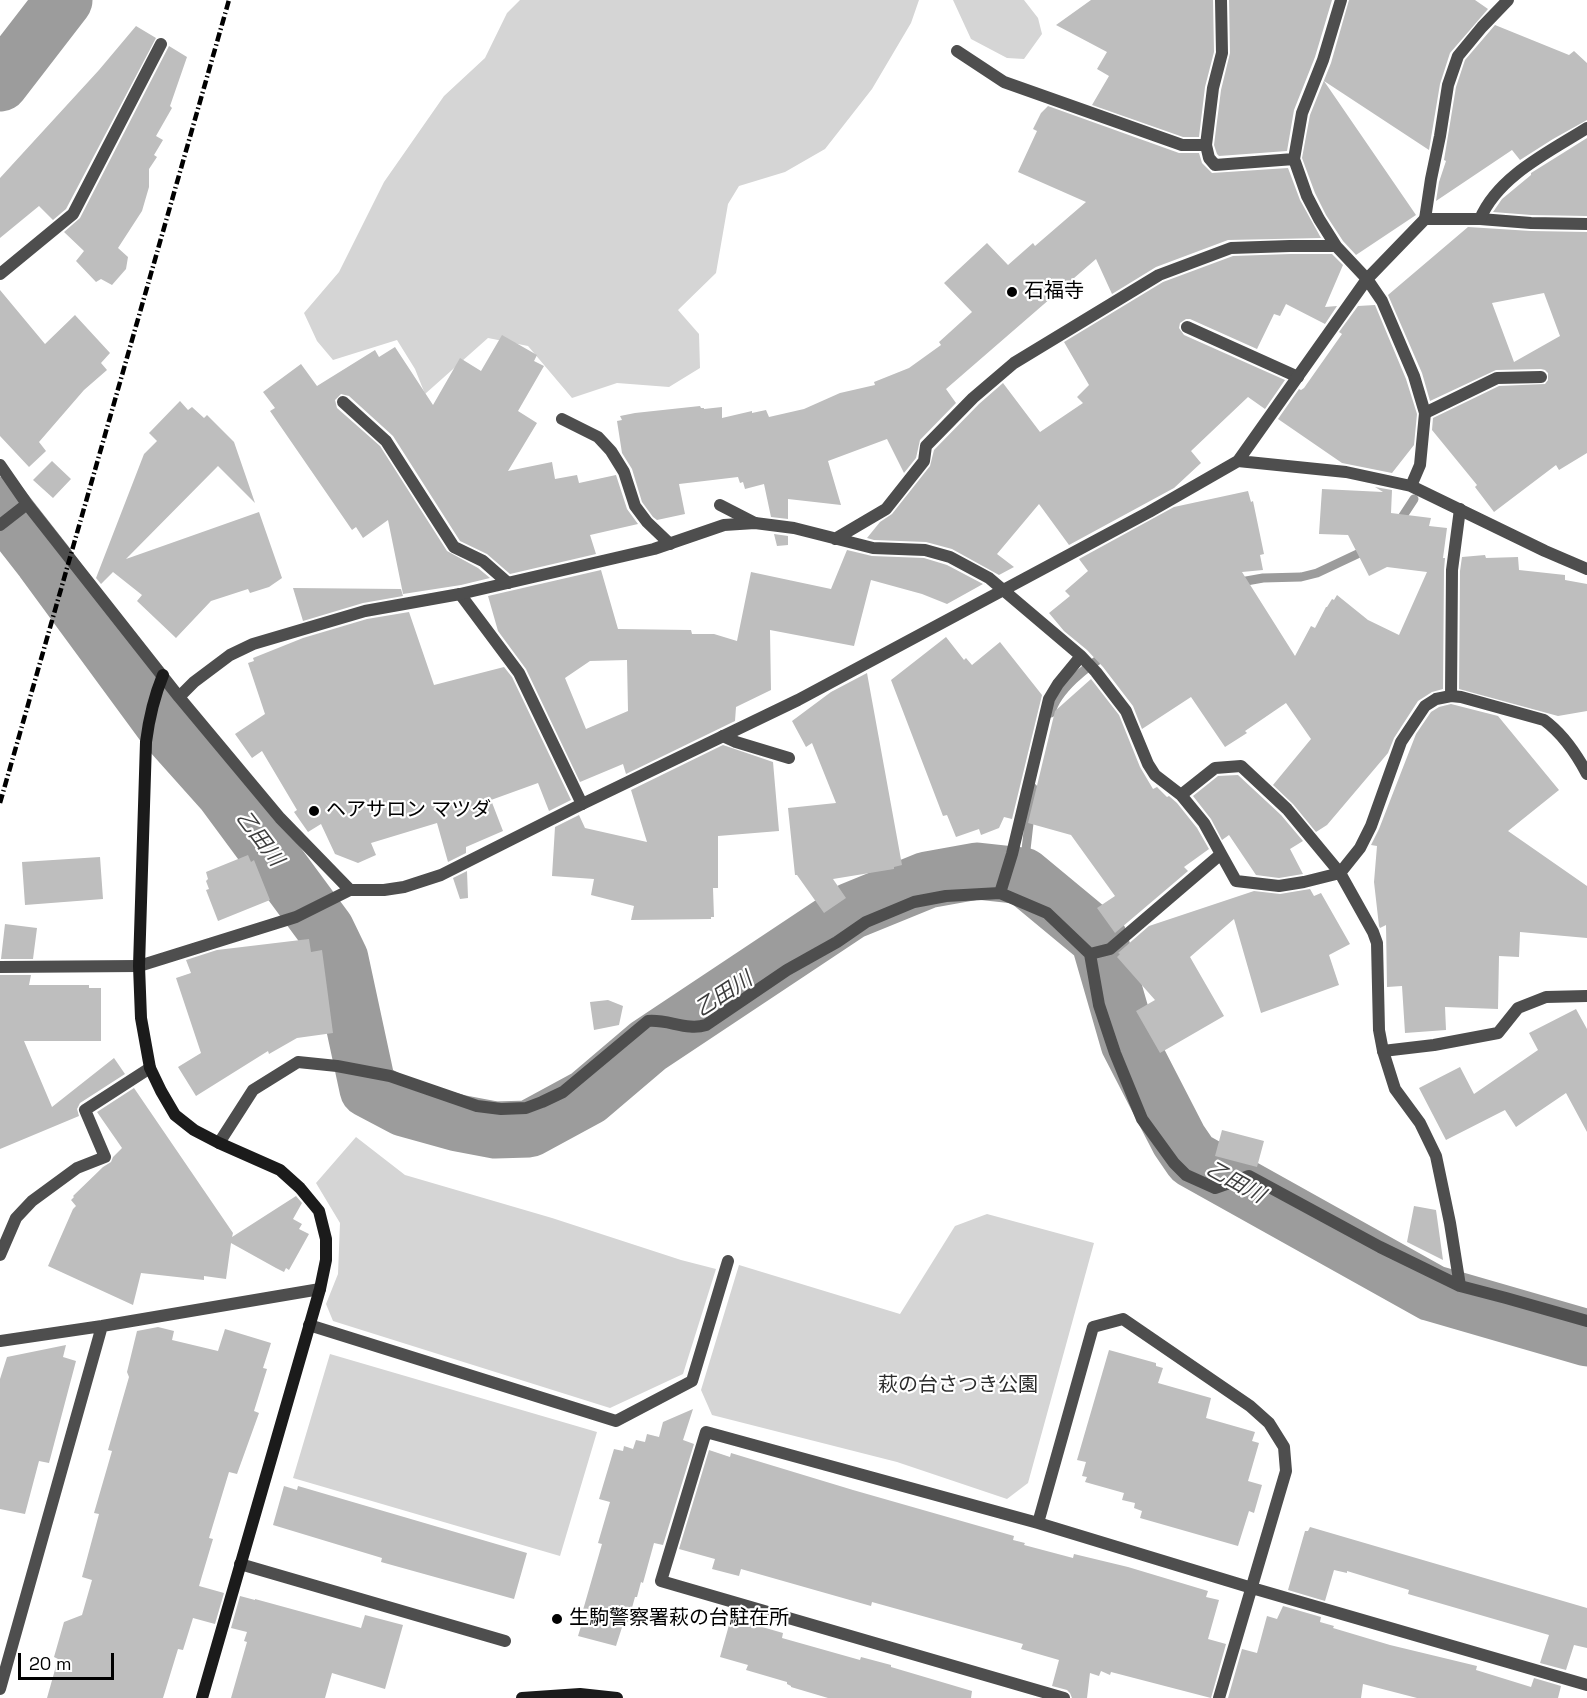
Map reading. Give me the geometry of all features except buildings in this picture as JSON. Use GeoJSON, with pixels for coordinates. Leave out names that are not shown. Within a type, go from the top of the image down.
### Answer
{"type":"FeatureCollection","features":[{"type":"Feature","properties":{"kind":"street"},"geometry":{"type":"LineString","coordinates":[[1221,0],[1222,53],[1213,88],[1206,145],[1209,158],[1215,165],[1294,159]]}},
{"type":"Feature","properties":{"kind":"street"},"geometry":{"type":"LineString","coordinates":[[1341,0],[1323,60],[1302,113],[1294,159],[1318,219],[1336,246],[1367,279],[1382,301],[1414,376],[1425,414],[1420,465],[1411,486]]}},
{"type":"Feature","properties":{"kind":"street"},"geometry":{"type":"LineString","coordinates":[[0,967],[139,966],[296,917],[350,890],[384,890],[404,887],[441,875],[798,700],[1149,512],[1238,461],[1367,279],[1425,219],[1448,85],[1458,56],[1508,0]]}},
{"type":"Feature","properties":{"kind":"street"},"geometry":{"type":"LineString","coordinates":[[0,274],[73,214],[161,44]]}},
{"type":"Feature","properties":{"kind":"street"},"geometry":{"type":"LineString","coordinates":[[957,51],[1004,82],[1182,145],[1206,145]]}},
{"type":"Feature","properties":{"kind":"street"},"geometry":{"type":"LineString","coordinates":[[1480,219],[1485,207],[1509,181],[1587,128]]}},
{"type":"Feature","properties":{"kind":"street"},"geometry":{"type":"LineString","coordinates":[[1425,219],[1587,224]]}},
{"type":"Feature","properties":{"kind":"street"},"geometry":{"type":"LineString","coordinates":[[835,539],[886,509],[924,461],[926,446],[973,398],[1014,363],[1159,275],[1231,248],[1336,246]]}},
{"type":"Feature","properties":{"kind":"street"},"geometry":{"type":"LineString","coordinates":[[1187,327],[1298,377]]}},
{"type":"Feature","properties":{"kind":"street"},"geometry":{"type":"LineString","coordinates":[[1425,414],[1497,378],[1541,377]]}},
{"type":"Feature","properties":{"kind":"street"},"geometry":{"type":"LineString","coordinates":[[343,402],[386,441],[454,547],[483,561],[508,583]]}},
{"type":"Feature","properties":{"kind":"street"},"geometry":{"type":"LineString","coordinates":[[562,419],[598,437],[611,451],[624,472],[635,506],[647,522],[670,544]]}},
{"type":"Feature","properties":{"kind":"street"},"geometry":{"type":"LineString","coordinates":[[1238,461],[1346,472],[1411,486],[1587,569]]}},
{"type":"Feature","properties":{"kind":"street"},"geometry":{"type":"LineString","coordinates":[[0,465],[27,504],[179,697],[280,818],[350,890]]}},
{"type":"Feature","properties":{"kind":"street"},"geometry":{"type":"LineString","coordinates":[[0,525],[27,504]]}},
{"type":"Feature","properties":{"kind":"street"},"geometry":{"type":"LineString","coordinates":[[720,505],[755,523]]}},
{"type":"Feature","properties":{"kind":"street"},"geometry":{"type":"LineString","coordinates":[[1451,696],[1452,570],[1460,509]]}},
{"type":"Feature","properties":{"kind":"street"},"geometry":{"type":"LineString","coordinates":[[179,697],[194,682],[230,655],[253,644],[365,611],[460,594],[654,549],[724,525],[755,523],[794,528],[873,548],[925,550],[950,557],[989,578],[1082,656],[1096,672],[1126,711],[1148,764],[1155,775],[1181,795],[1204,823],[1236,881],[1279,886],[1340,873],[1360,848],[1371,826],[1401,742],[1425,706],[1436,699],[1461,697],[1544,720],[1567,741],[1587,774]]}},
{"type":"Feature","properties":{"kind":"street"},"geometry":{"type":"LineString","coordinates":[[460,594],[519,673],[582,804]]}},
{"type":"Feature","properties":{"kind":"street"},"geometry":{"type":"LineString","coordinates":[[1000,893],[1012,854],[1049,699],[1058,684],[1082,656]]}},
{"type":"Feature","properties":{"kind":"street"},"geometry":{"type":"LineString","coordinates":[[163,675],[148,721],[146,754],[139,966],[141,1018],[150,1068],[175,1115],[194,1131],[280,1170],[300,1188],[319,1211],[326,1239],[326,1260],[320,1288],[202,1698]]}},
{"type":"Feature","properties":{"kind":"street"},"geometry":{"type":"LineString","coordinates":[[723,736],[789,758]]}},
{"type":"Feature","properties":{"kind":"street"},"geometry":{"type":"LineString","coordinates":[[1181,795],[1215,768],[1241,766],[1287,809],[1340,873],[1377,943],[1379,1030],[1383,1051],[1395,1089],[1420,1123],[1436,1156],[1460,1286]]}},
{"type":"Feature","properties":{"kind":"street"},"geometry":{"type":"LineString","coordinates":[[1090,954],[1110,949],[1221,854]]}},
{"type":"Feature","properties":{"kind":"street"},"geometry":{"type":"LineString","coordinates":[[219,1143],[253,1090],[298,1062],[337,1066],[390,1076],[477,1106],[501,1109],[526,1108],[563,1092],[648,1021],[658,1020],[697,1028],[706,1025],[787,970],[837,942],[866,922],[914,902],[946,896],[1000,893],[1047,913],[1090,954],[1100,1005],[1115,1053],[1142,1119],[1174,1163],[1186,1174],[1215,1188],[1249,1176],[1380,1247],[1460,1286],[1587,1321]]}},
{"type":"Feature","properties":{"kind":"street"},"geometry":{"type":"LineString","coordinates":[[1383,1051],[1498,1034],[1518,1008],[1546,997],[1587,996]]}},
{"type":"Feature","properties":{"kind":"street"},"geometry":{"type":"LineString","coordinates":[[0,1255],[16,1218],[32,1201],[77,1168],[105,1157],[86,1110],[150,1068]]}},
{"type":"Feature","properties":{"kind":"street"},"geometry":{"type":"LineString","coordinates":[[309,1325],[616,1421],[692,1381],[728,1262]]}},
{"type":"Feature","properties":{"kind":"street"},"geometry":{"type":"LineString","coordinates":[[0,1341],[102,1326],[320,1288]]}},
{"type":"Feature","properties":{"kind":"street"},"geometry":{"type":"LineString","coordinates":[[1038,1523],[1093,1327],[1123,1319],[1250,1406],[1269,1423],[1284,1447],[1286,1472],[1220,1698]]}},
{"type":"Feature","properties":{"kind":"street"},"geometry":{"type":"LineString","coordinates":[[0,1689],[102,1326]]}},
{"type":"Feature","properties":{"kind":"street"},"geometry":{"type":"LineString","coordinates":[[1064,1698],[661,1581],[706,1432],[1038,1523],[1587,1685]]}},
{"type":"Feature","properties":{"kind":"street"},"geometry":{"type":"LineString","coordinates":[[240,1564],[505,1641]]}},
{"type":"Feature","properties":{"kind":"street"},"geometry":{"type":"LineString","coordinates":[[522,1698],[580,1694],[617,1698]]}},
{"type":"Feature","properties":{"kind":"green space"},"geometry":{"type":"Polygon","coordinates":[[[520,0],[919,0],[911,23],[872,89],[825,149],[785,172],[739,186],[728,204],[716,273],[678,310],[699,334],[700,368],[669,387],[617,383],[572,398],[528,346],[488,338],[425,394],[415,369],[397,340],[333,360],[317,341],[304,313],[339,272],[384,182],[444,96],[485,58],[507,13],[520,0]]]}},
{"type":"Feature","properties":{"kind":"green space"},"geometry":{"type":"Polygon","coordinates":[[[953,0],[1024,0],[1038,18],[1042,34],[1024,59],[1007,58],[971,39],[953,0]]]}},
{"type":"Feature","properties":{"kind":"green space"},"geometry":{"type":"Polygon","coordinates":[[[356,1137],[405,1175],[716,1269],[683,1374],[610,1408],[333,1321],[326,1304],[338,1274],[340,1223],[316,1183],[356,1137]]]}},
{"type":"Feature","properties":{"kind":"green space","name":"萩の台さつき公園"},"geometry":{"type":"Polygon","coordinates":[[[987,1214],[1094,1243],[1028,1483],[1007,1499],[897,1462],[712,1415],[701,1390],[739,1265],[900,1314],[955,1226],[987,1214]]]}},
{"type":"Feature","properties":{"kind":"green space"},"geometry":{"type":"Polygon","coordinates":[[[330,1354],[597,1432],[560,1556],[293,1478],[330,1354]]]}},
{"type":"Feature","properties":{"kind":"waterway"},"geometry":{"type":"LineString","coordinates":[[0,83],[64,0]]}},
{"type":"Feature","properties":{"kind":"waterway"},"geometry":{"type":"LineString","coordinates":[[1397,525],[1414,499]]}},
{"type":"Feature","properties":{"kind":"waterway","name":"乙田川"},"geometry":{"type":"LineString","coordinates":[[0,505],[165,726],[224,792],[326,930],[340,959],[368,1089],[404,1108],[458,1123],[495,1130],[529,1129],[588,1097],[648,1046],[851,911],[927,880],[977,871],[1023,876],[1099,939],[1129,1043],[1179,1140],[1192,1159],[1432,1293],[1587,1338]]}},
{"type":"Feature","properties":{"kind":"waterway"},"geometry":{"type":"LineString","coordinates":[[1235,583],[1263,578],[1301,577],[1317,573],[1368,549]]}},
{"type":"Feature","properties":{"kind":"waterway"},"geometry":{"type":"LineString","coordinates":[[1051,713],[1059,696],[1066,688],[1082,672],[1106,655]]}},
{"type":"Feature","properties":{"kind":"waterway"},"geometry":{"type":"LineString","coordinates":[[1023,876],[1033,788]]}},
{"type":"Feature","properties":{"kind":"railway"},"geometry":{"type":"LineString","coordinates":[[0,803],[229,0]]}},
{"type":"Feature","properties":{"kind":"place","name":"石福寺"},"geometry":{"type":"Point","coordinates":[1012,292]}},
{"type":"Feature","properties":{"kind":"place","name":"ヘアサロン マツダ"},"geometry":{"type":"Point","coordinates":[314,811]}},
{"type":"Feature","properties":{"kind":"place","name":"生駒警察署萩の台駐在所"},"geometry":{"type":"Point","coordinates":[557,1619]}}]}
